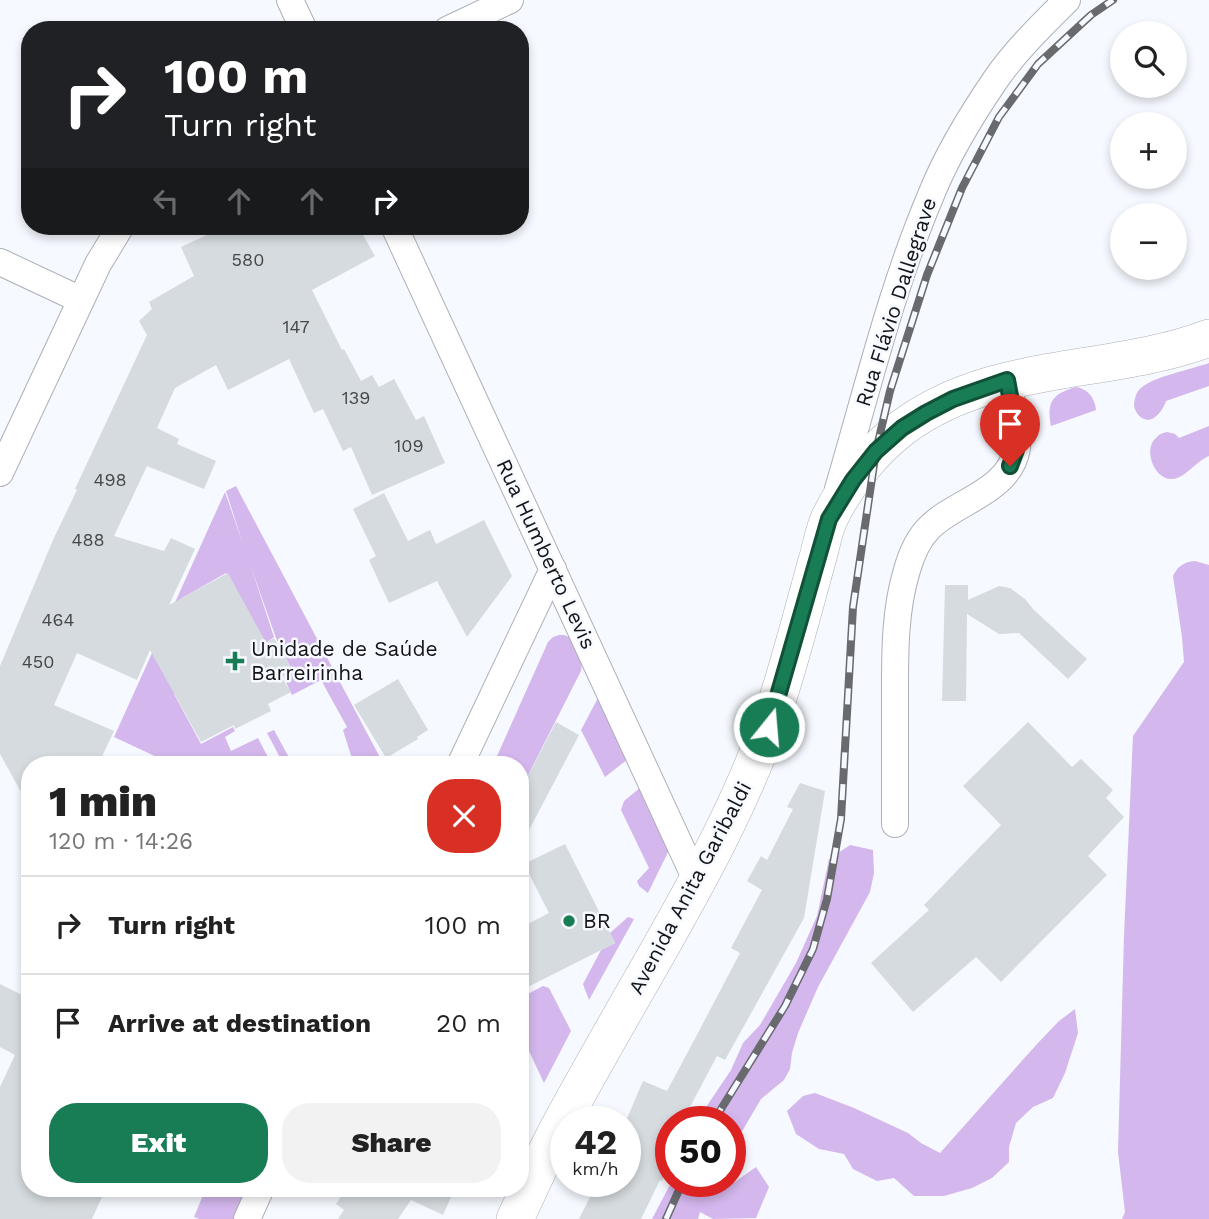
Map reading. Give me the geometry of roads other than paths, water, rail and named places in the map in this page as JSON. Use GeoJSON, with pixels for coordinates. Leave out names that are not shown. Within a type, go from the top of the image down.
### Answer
{"type":"FeatureCollection","features":[{"type":"Feature","properties":{"kind":"main road","name":"Avenida Anita Garibaldi"},"geometry":{"type":"LineString","coordinates":[[529,1190],[557,1132],[697,882],[751,772],[769,727],[829,519],[853,480],[876,451],[902,428],[926,413],[953,399],[1007,380],[1147,356],[1209,338]]}},
{"type":"Feature","properties":{"kind":"main road","name":"Avenida Anita Garibaldi"},"geometry":{"type":"LineString","coordinates":[[515,1219],[526,1197]]}},
{"type":"Feature","properties":{"kind":"street"},"geometry":{"type":"LineString","coordinates":[[290,0],[300,21]]}},
{"type":"Feature","properties":{"kind":"street"},"geometry":{"type":"LineString","coordinates":[[466,21],[510,0]]}},
{"type":"Feature","properties":{"kind":"street","name":"Rua Flávio Dallegrave"},"geometry":{"type":"LineString","coordinates":[[829,519],[910,249],[932,192],[962,134],[997,77],[1031,36],[1067,0]]}},
{"type":"Feature","properties":{"kind":"street"},"geometry":{"type":"LineString","coordinates":[[0,474],[98,264],[116,235]]}},
{"type":"Feature","properties":{"kind":"street","name":"Rua Humberto Levis"},"geometry":{"type":"LineString","coordinates":[[398,235],[697,882]]}},
{"type":"Feature","properties":{"kind":"street"},"geometry":{"type":"LineString","coordinates":[[0,262],[81,300]]}},
{"type":"Feature","properties":{"kind":"street"},"geometry":{"type":"LineString","coordinates":[[895,824],[896,643],[900,598],[907,569],[916,546],[928,528],[997,483],[1010,466],[1016,450],[1017,433],[1007,380]]}},
{"type":"Feature","properties":{"kind":"street"},"geometry":{"type":"LineString","coordinates":[[464,756],[553,569]]}},
{"type":"Feature","properties":{"kind":"street"},"geometry":{"type":"LineString","coordinates":[[247,1219],[257,1197]]}},
{"type":"Feature","properties":{"kind":"railway"},"geometry":{"type":"LineString","coordinates":[[723,1106],[785,1006],[813,949],[827,899],[841,819],[853,607],[876,451],[890,391],[927,275],[962,188],[999,117],[1038,64],[1091,15],[1113,0]]}},
{"type":"Feature","properties":{"kind":"railway"},"geometry":{"type":"LineString","coordinates":[[666,1219],[676,1197]]}},
{"type":"Feature","properties":{"kind":"place","name":"Unidade de Saúde Barreirinha"},"geometry":{"type":"Point","coordinates":[235,661]}},
{"type":"Feature","properties":{"kind":"place","name":"BR"},"geometry":{"type":"Point","coordinates":[569,921]}}]}
